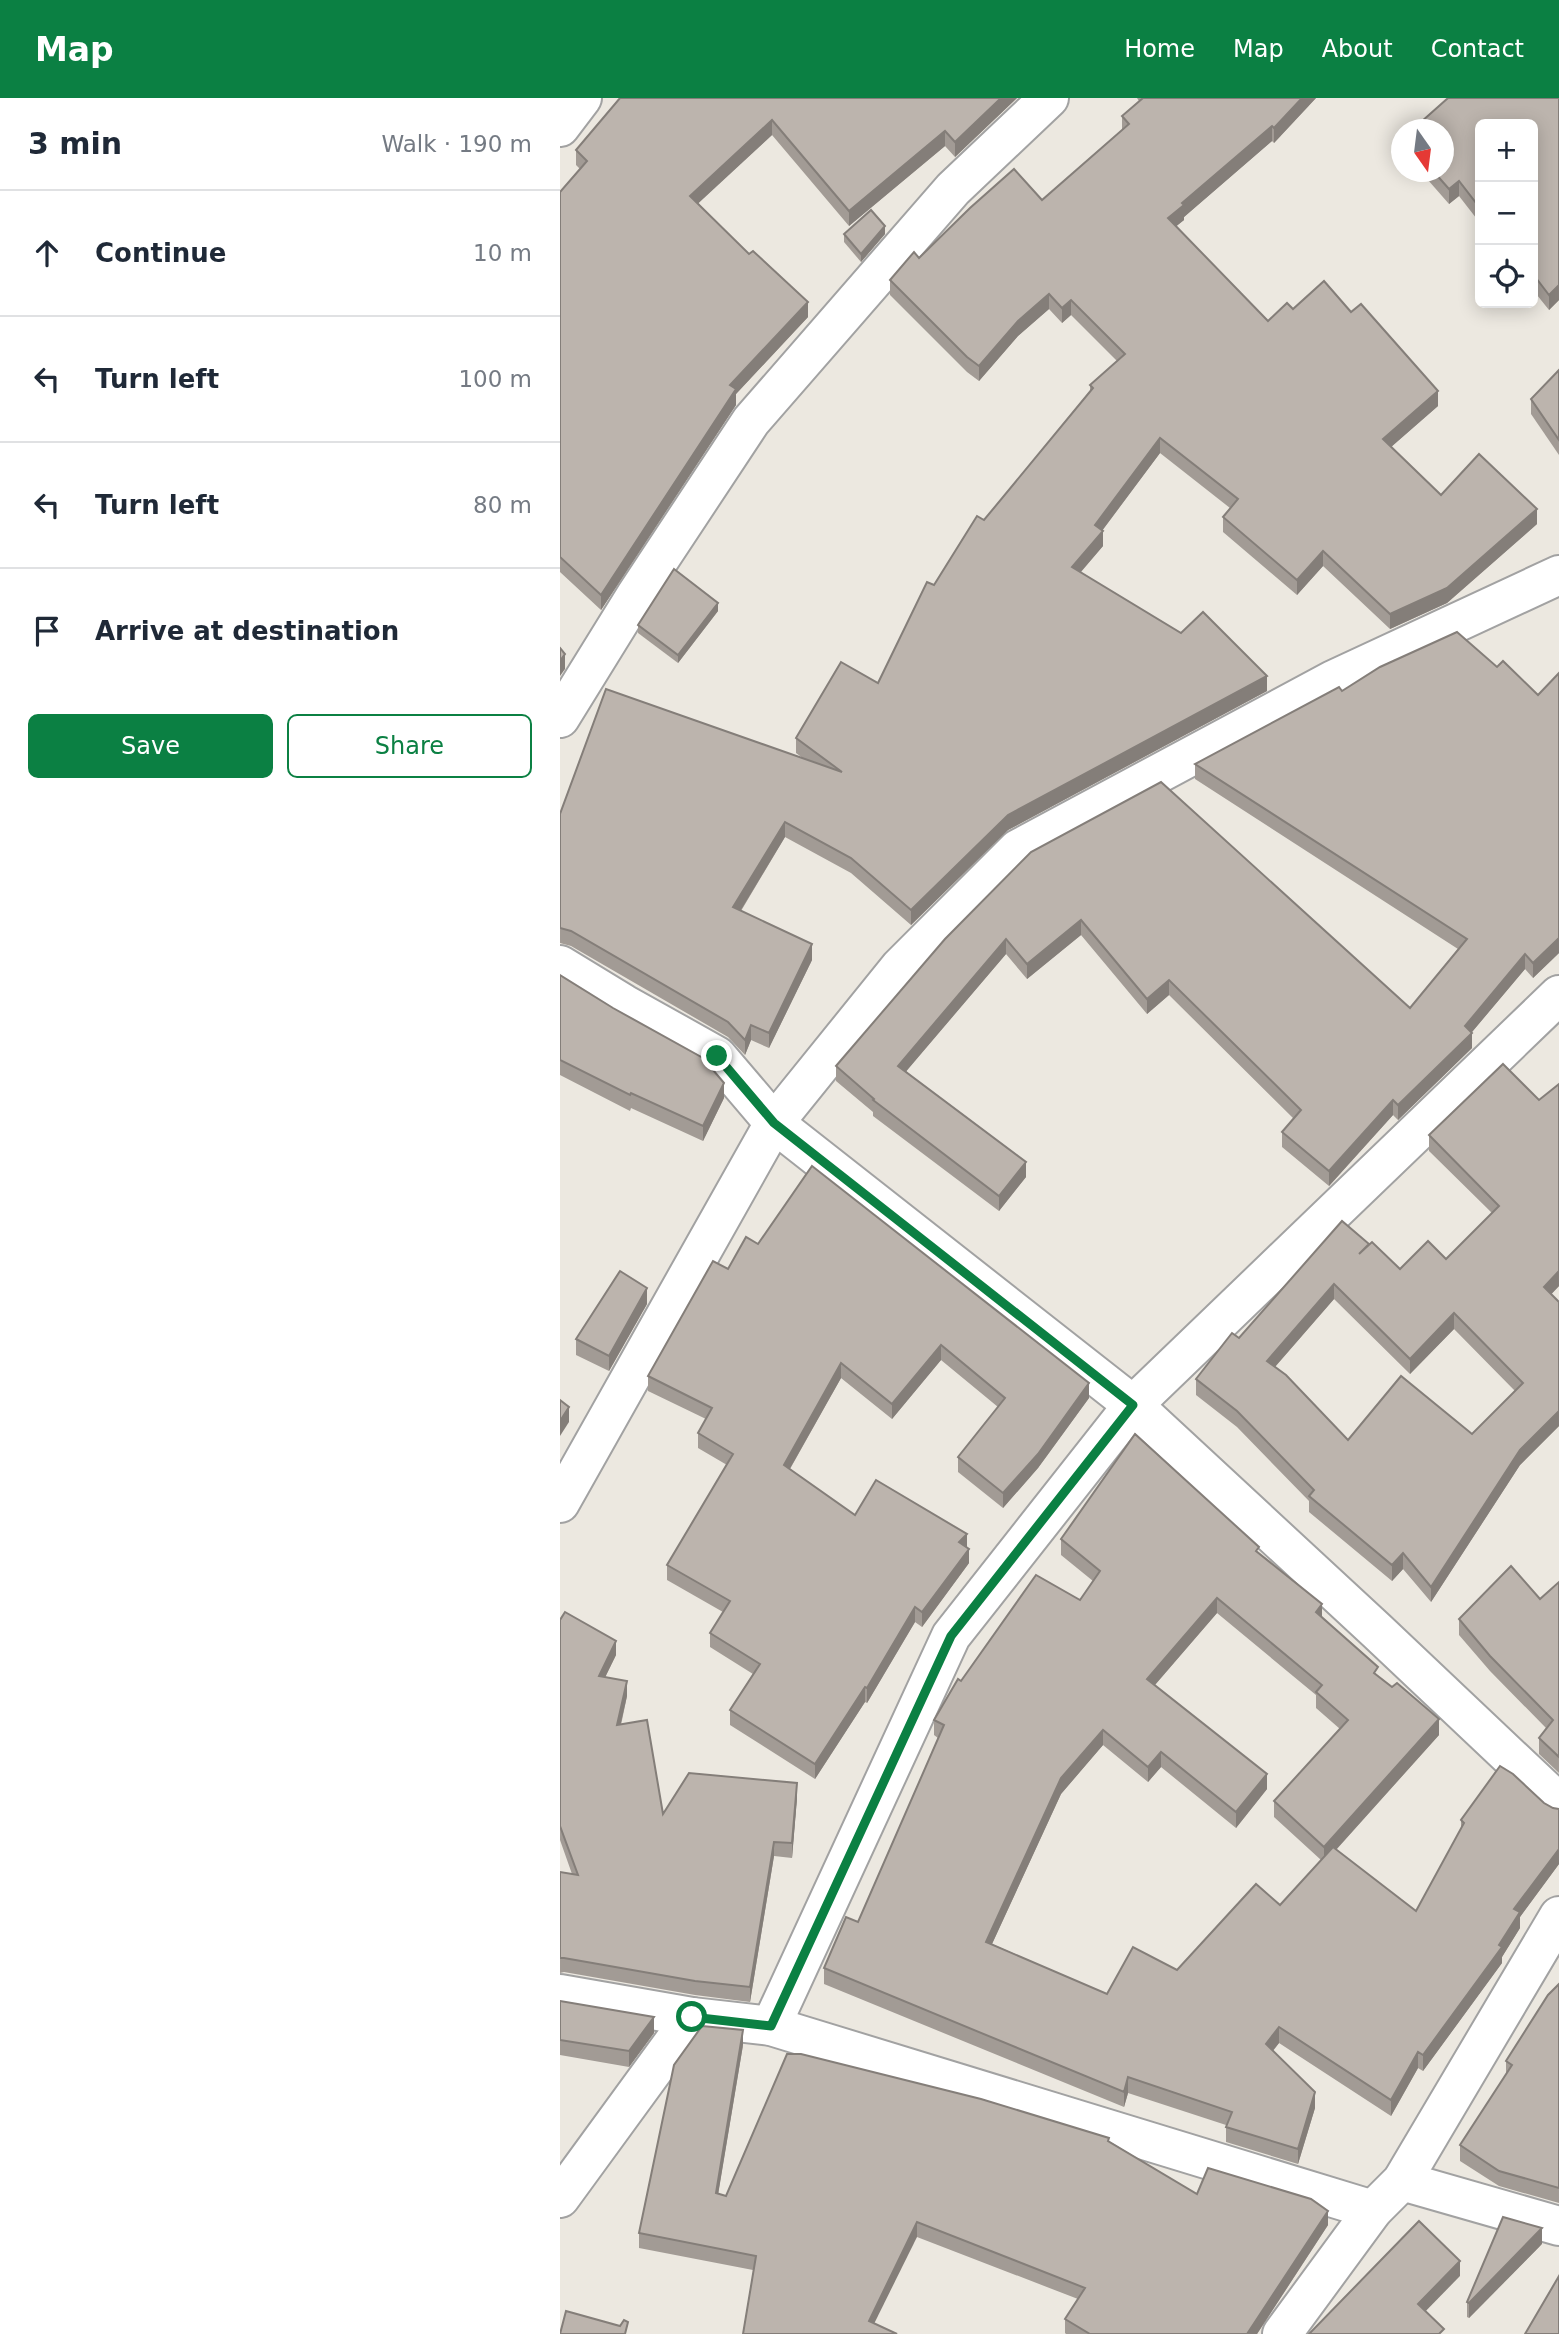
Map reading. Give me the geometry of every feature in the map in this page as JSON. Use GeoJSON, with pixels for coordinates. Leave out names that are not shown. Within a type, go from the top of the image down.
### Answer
{"type":"FeatureCollection","features":[{"type":"Feature","properties":{"kind":"street"},"geometry":{"type":"LineString","coordinates":[[560,127],[582,98]]}},
{"type":"Feature","properties":{"kind":"street"},"geometry":{"type":"LineString","coordinates":[[560,718],[636,595],[751,421],[953,189],[1049,98]]}},
{"type":"Feature","properties":{"kind":"street"},"geometry":{"type":"LineString","coordinates":[[560,1503],[774,1123],[900,967],[1018,849],[1333,680],[1559,575]]}},
{"type":"Feature","properties":{"kind":"street"},"geometry":{"type":"LineString","coordinates":[[560,965],[717,1056],[774,1123],[1133,1405],[1559,1804]]}},
{"type":"Feature","properties":{"kind":"street"},"geometry":{"type":"LineString","coordinates":[[771,2026],[951,1636],[1133,1405],[1559,995]]}},
{"type":"Feature","properties":{"kind":"street"},"geometry":{"type":"LineString","coordinates":[[1282,2334],[1373,2210],[1402,2182],[1559,1916]]}},
{"type":"Feature","properties":{"kind":"street"},"geometry":{"type":"LineString","coordinates":[[560,1994],[692,2017],[771,2026],[1373,2210]]}},
{"type":"Feature","properties":{"kind":"street"},"geometry":{"type":"LineString","coordinates":[[560,2197],[692,2017]]}},
{"type":"Feature","properties":{"kind":"street"},"geometry":{"type":"LineString","coordinates":[[1402,2182],[1559,2226]]}},
{"type":"Feature","properties":{"kind":"building"},"geometry":{"type":"Polygon","coordinates":[[[620,98],[1001,98],[955,142],[945,131],[849,211],[772,120],[690,196],[749,254],[753,251],[808,302],[730,385],[736,389],[601,595],[560,557],[560,192],[587,161],[576,150],[620,98]]]}},
{"type":"Feature","properties":{"kind":"building"},"geometry":{"type":"Polygon","coordinates":[[[1143,98],[1302,98],[1274,128],[1272,126],[1168,218],[1268,321],[1287,303],[1293,309],[1324,281],[1351,312],[1361,304],[1438,391],[1383,439],[1441,495],[1479,454],[1537,509],[1447,588],[1390,614],[1323,551],[1297,580],[1223,517],[1238,499],[1160,438],[1095,525],[1103,531],[1072,567],[1181,633],[1203,612],[1267,676],[1008,815],[911,910],[851,858],[785,822],[733,907],[812,944],[769,1033],[751,1025],[745,1040],[728,1022],[571,931],[560,928],[560,814],[606,689],[842,772],[796,738],[841,662],[878,683],[927,582],[934,585],[977,516],[984,520],[1093,388],[1090,385],[1125,354],[1071,300],[1062,308],[1049,294],[1018,321],[979,366],[890,280],[914,252],[919,258],[1014,169],[1042,200],[1129,124],[1122,116],[1143,98]]]}},
{"type":"Feature","properties":{"kind":"building"},"geometry":{"type":"Polygon","coordinates":[[[1448,98],[1559,98],[1559,285],[1549,295],[1538,281],[1538,119],[1475,119],[1475,202],[1459,181],[1449,189],[1443,182],[1454,182],[1454,119],[1424,119],[1448,98]]]}},
{"type":"Feature","properties":{"kind":"building"},"geometry":{"type":"Polygon","coordinates":[[[871,210],[885,226],[861,254],[844,234],[871,210]]]}},
{"type":"Feature","properties":{"kind":"building"},"geometry":{"type":"Polygon","coordinates":[[[1559,370],[1559,440],[1531,399],[1559,370]]]}},
{"type":"Feature","properties":{"kind":"building"},"geometry":{"type":"Polygon","coordinates":[[[674,569],[718,603],[678,655],[638,625],[674,569]]]}},
{"type":"Feature","properties":{"kind":"building"},"geometry":{"type":"Polygon","coordinates":[[[1457,632],[1497,667],[1503,661],[1538,695],[1559,673],[1559,938],[1533,963],[1525,954],[1465,1026],[1472,1033],[1398,1105],[1393,1100],[1329,1171],[1282,1132],[1301,1110],[1169,980],[1147,999],[1081,920],[1027,964],[1006,939],[898,1066],[1026,1162],[999,1196],[873,1100],[836,1066],[945,939],[1031,852],[1161,782],[1410,1008],[1467,939],[1195,764],[1339,687],[1342,691],[1380,667],[1457,632]]]}},
{"type":"Feature","properties":{"kind":"building"},"geometry":{"type":"Polygon","coordinates":[[[560,648],[565,654],[560,661],[560,648]]]}},
{"type":"Feature","properties":{"kind":"building"},"geometry":{"type":"Polygon","coordinates":[[[560,975],[703,1058],[724,1083],[703,1126],[631,1093],[630,1095],[560,1060],[560,975]]]}},
{"type":"Feature","properties":{"kind":"building"},"geometry":{"type":"Polygon","coordinates":[[[1503,1064],[1539,1100],[1559,1084],[1559,1271],[1544,1287],[1559,1302],[1559,1411],[1520,1450],[1431,1587],[1403,1553],[1392,1565],[1309,1496],[1314,1490],[1237,1411],[1196,1379],[1232,1333],[1239,1338],[1342,1221],[1369,1244],[1359,1254],[1372,1242],[1400,1269],[1428,1241],[1446,1259],[1499,1206],[1429,1135],[1503,1064]],[[1334,1284],[1267,1361],[1286,1375],[1348,1440],[1401,1376],[1472,1434],[1523,1383],[1454,1313],[1410,1359],[1334,1284]]]}},
{"type":"Feature","properties":{"kind":"building"},"geometry":{"type":"Polygon","coordinates":[[[812,1166],[1089,1383],[1038,1454],[1003,1493],[958,1457],[1005,1398],[941,1345],[892,1404],[841,1363],[784,1465],[855,1515],[876,1480],[967,1534],[959,1542],[969,1549],[922,1612],[915,1607],[867,1688],[865,1687],[815,1764],[730,1710],[760,1664],[710,1633],[730,1601],[667,1565],[733,1454],[698,1433],[712,1408],[648,1376],[713,1261],[728,1269],[746,1237],[758,1244],[812,1166]]]}},
{"type":"Feature","properties":{"kind":"building"},"geometry":{"type":"Polygon","coordinates":[[[620,1271],[647,1288],[609,1356],[576,1339],[620,1271]]]}},
{"type":"Feature","properties":{"kind":"building"},"geometry":{"type":"Polygon","coordinates":[[[560,1400],[569,1407],[560,1421],[560,1400]]]}},
{"type":"Feature","properties":{"kind":"building"},"geometry":{"type":"Polygon","coordinates":[[[1135,1434],[1259,1547],[1256,1551],[1322,1604],[1316,1612],[1378,1667],[1374,1673],[1392,1687],[1397,1683],[1439,1719],[1324,1847],[1274,1801],[1348,1720],[1316,1692],[1322,1685],[1217,1598],[1147,1679],[1267,1774],[1236,1812],[1161,1752],[1148,1767],[1103,1730],[1061,1778],[986,1942],[1107,1994],[1133,1947],[1177,1970],[1256,1884],[1280,1905],[1333,1847],[1416,1911],[1464,1823],[1461,1820],[1500,1766],[1513,1774],[1544,1803],[1559,1809],[1559,1849],[1514,1909],[1520,1912],[1499,1945],[1502,1947],[1423,2055],[1418,2052],[1391,2100],[1279,2027],[1266,2044],[1315,2092],[1298,2149],[1226,2127],[1232,2112],[1128,2077],[1124,2092],[824,1968],[846,1917],[858,1922],[944,1725],[934,1720],[958,1679],[961,1681],[1036,1575],[1080,1600],[1100,1571],[1061,1539],[1135,1434]]]}},
{"type":"Feature","properties":{"kind":"building"},"geometry":{"type":"Polygon","coordinates":[[[1511,1566],[1540,1599],[1559,1582],[1559,1757],[1539,1738],[1553,1720],[1490,1656],[1459,1619],[1511,1566]]]}},
{"type":"Feature","properties":{"kind":"building"},"geometry":{"type":"Polygon","coordinates":[[[565,1612],[616,1641],[599,1676],[627,1681],[617,1725],[647,1720],[663,1814],[689,1773],[797,1783],[792,1843],[774,1842],[750,1987],[695,1981],[560,1958],[560,1872],[578,1875],[560,1826],[560,1620],[565,1612]]]}},
{"type":"Feature","properties":{"kind":"building"},"geometry":{"type":"Polygon","coordinates":[[[1559,1984],[1559,2188],[1499,2171],[1460,2145],[1512,2065],[1506,2061],[1548,1995],[1559,1984]]]}},
{"type":"Feature","properties":{"kind":"building"},"geometry":{"type":"Polygon","coordinates":[[[560,2001],[654,2017],[629,2051],[560,2040],[560,2001]]]}},
{"type":"Feature","properties":{"kind":"building"},"geometry":{"type":"Polygon","coordinates":[[[702,2026],[743,2030],[716,2193],[726,2196],[787,2054],[801,2054],[981,2099],[1109,2138],[1108,2141],[1197,2194],[1208,2168],[1311,2199],[1328,2211],[1247,2334],[1090,2334],[1065,2319],[1085,2288],[917,2222],[869,2321],[897,2334],[743,2334],[756,2256],[639,2233],[674,2065],[702,2026]]]}},
{"type":"Feature","properties":{"kind":"building"},"geometry":{"type":"Polygon","coordinates":[[[1503,2217],[1542,2228],[1469,2303],[1467,2302],[1503,2217]]]}},
{"type":"Feature","properties":{"kind":"building"},"geometry":{"type":"Polygon","coordinates":[[[1419,2221],[1460,2261],[1418,2304],[1444,2329],[1439,2334],[1309,2334],[1419,2221]]]}},
{"type":"Feature","properties":{"kind":"building"},"geometry":{"type":"Polygon","coordinates":[[[1559,2276],[1559,2334],[1525,2334],[1559,2276]]]}},
{"type":"Feature","properties":{"kind":"building"},"geometry":{"type":"Polygon","coordinates":[[[566,2311],[620,2326],[624,2320],[628,2322],[625,2334],[560,2334],[566,2311]]]}},
{"type":"Feature","properties":{"kind":"route"},"geometry":{"type":"LineString","coordinates":[[692,2017],[771,2026],[951,1636],[1133,1405],[774,1123],[717,1056]]}}]}
